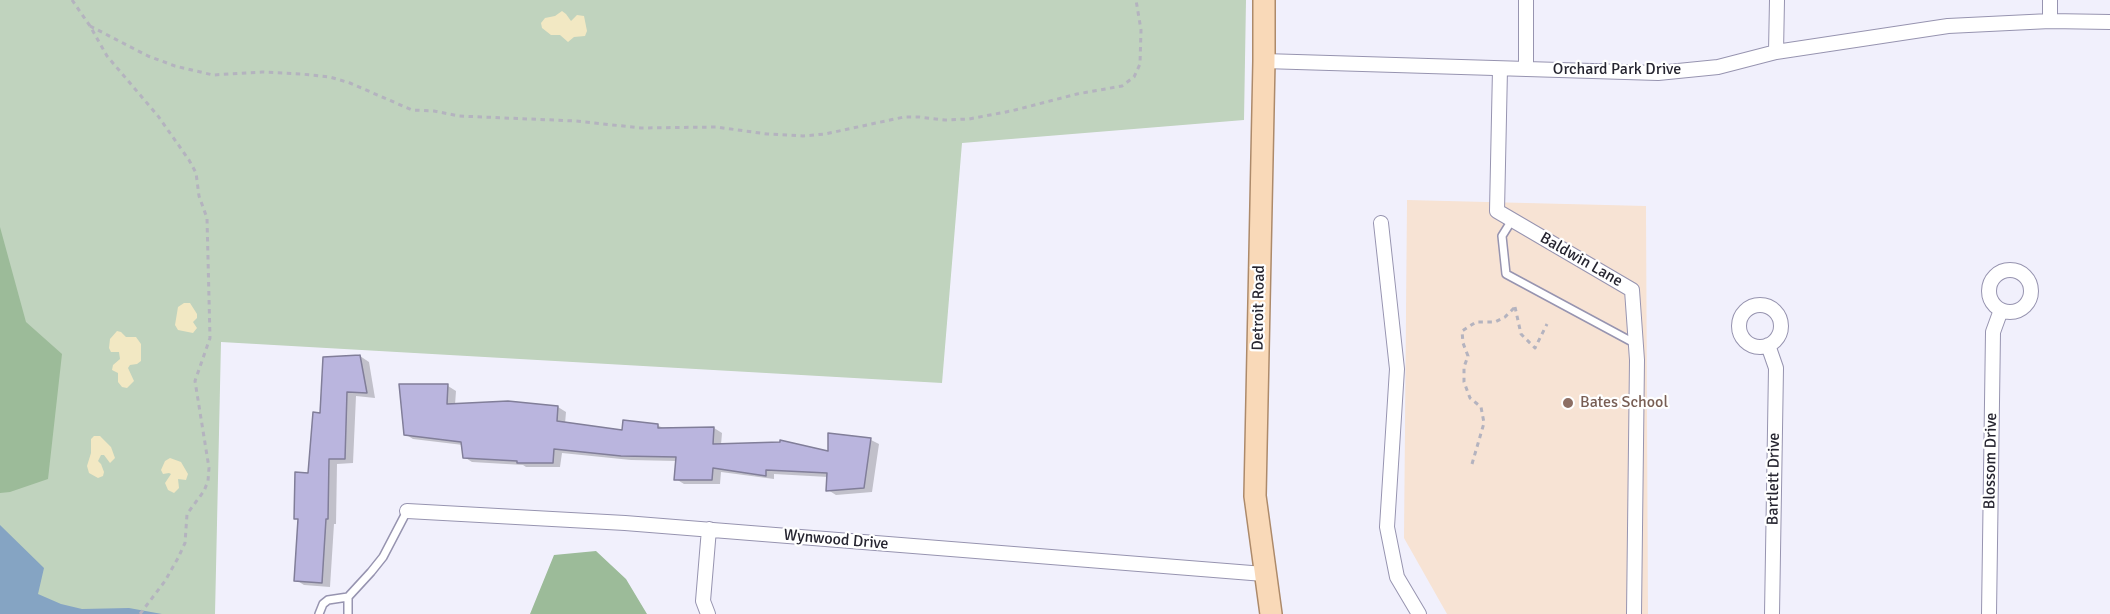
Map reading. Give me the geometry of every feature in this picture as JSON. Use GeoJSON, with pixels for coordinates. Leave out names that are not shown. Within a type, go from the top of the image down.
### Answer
{"type":"FeatureCollection","features":[{"type":"Feature","properties":{"kind":"main road","name":"Detroit Road"},"geometry":{"type":"LineString","coordinates":[[1264,0],[1255,496],[1271,614]]}},
{"type":"Feature","properties":{"kind":"street"},"geometry":{"type":"LineString","coordinates":[[1526,69],[1527,0]]}},
{"type":"Feature","properties":{"kind":"street"},"geometry":{"type":"LineString","coordinates":[[1776,52],[1777,0]]}},
{"type":"Feature","properties":{"kind":"street"},"geometry":{"type":"LineString","coordinates":[[2050,0],[2050,21]]}},
{"type":"Feature","properties":{"kind":"street","name":"Orchard Park Drive"},"geometry":{"type":"LineString","coordinates":[[1264,61],[1658,73],[1718,67],[1776,52],[1948,26],[2050,21],[2110,22]]}},
{"type":"Feature","properties":{"kind":"street","name":"Baldwin Lane"},"geometry":{"type":"LineString","coordinates":[[1500,69],[1497,211],[1632,290],[1636,345],[1634,614]]}},
{"type":"Feature","properties":{"kind":"street"},"geometry":{"type":"LineString","coordinates":[[1380,223],[1397,369],[1388,527],[1397,577],[1419,614]]}},
{"type":"Feature","properties":{"kind":"street","name":"Blossom Drive"},"geometry":{"type":"LineString","coordinates":[[1989,614],[1993,332],[2001,310]]}},
{"type":"Feature","properties":{"kind":"street","name":"Bartlett Drive"},"geometry":{"type":"LineString","coordinates":[[1768,345],[1776,368],[1772,614]]}},
{"type":"Feature","properties":{"kind":"street","name":"Wynwood Drive"},"geometry":{"type":"LineString","coordinates":[[407,511],[625,523],[1264,574]]}},
{"type":"Feature","properties":{"kind":"street"},"geometry":{"type":"LineString","coordinates":[[708,614],[703,601],[709,530]]}},
{"type":"Feature","properties":{"kind":"lane"},"geometry":{"type":"LineString","coordinates":[[1512,220],[1502,236],[1506,274],[1636,345]]}},
{"type":"Feature","properties":{"kind":"lane"},"geometry":{"type":"LineString","coordinates":[[320,614],[322,605],[328,600],[348,597],[383,557],[407,511]]}},
{"type":"Feature","properties":{"kind":"lane"},"geometry":{"type":"LineString","coordinates":[[348,597],[348,614]]}},
{"type":"Feature","properties":{"kind":"path"},"geometry":{"type":"LineString","coordinates":[[72,0],[112,64],[153,111],[189,160],[196,173],[199,196],[207,218],[210,338],[195,381],[209,476],[204,491],[186,518],[182,549],[161,587],[140,614]]}},
{"type":"Feature","properties":{"kind":"path"},"geometry":{"type":"LineString","coordinates":[[90,26],[148,56],[199,72],[219,75],[244,72],[289,73],[330,78],[350,83],[412,110],[459,116],[576,121],[641,128],[716,127],[803,136],[825,134],[904,117],[969,119],[1122,86],[1134,77],[1140,64],[1141,30],[1136,0]]}},
{"type":"Feature","properties":{"kind":"path"},"geometry":{"type":"LineString","coordinates":[[1472,464],[1484,423],[1481,407],[1470,398],[1464,382],[1464,367],[1468,356],[1463,343],[1462,331],[1476,322],[1495,322],[1505,317],[1515,307],[1521,334],[1535,348],[1547,324]]}},
{"type":"Feature","properties":{"kind":"shaded area"},"geometry":{"type":"Polygon","coordinates":[[[1407,200],[1646,206],[1648,614],[1447,614],[1404,538],[1407,200]]]}},
{"type":"Feature","properties":{"kind":"green space"},"geometry":{"type":"Polygon","coordinates":[[[0,0],[1246,0],[1244,120],[962,143],[942,383],[221,342],[215,614],[0,614],[0,0]]]}},
{"type":"Feature","properties":{"kind":"green space"},"geometry":{"type":"Polygon","coordinates":[[[0,227],[26,322],[62,354],[48,479],[10,492],[0,493],[0,227]]]}},
{"type":"Feature","properties":{"kind":"green space"},"geometry":{"type":"Polygon","coordinates":[[[596,551],[626,579],[647,614],[530,614],[554,555],[596,551]]]}},
{"type":"Feature","properties":{"kind":"sand"},"geometry":{"type":"Polygon","coordinates":[[[562,11],[571,21],[577,15],[584,16],[587,31],[585,36],[574,37],[568,42],[560,35],[551,35],[542,28],[541,23],[545,18],[555,16],[562,11]]]}},
{"type":"Feature","properties":{"kind":"sand"},"geometry":{"type":"Polygon","coordinates":[[[184,303],[190,303],[197,314],[193,322],[197,328],[193,333],[178,330],[175,325],[178,307],[184,303]]]}},
{"type":"Feature","properties":{"kind":"sand"},"geometry":{"type":"Polygon","coordinates":[[[117,331],[126,337],[136,337],[141,344],[141,361],[128,368],[134,381],[127,388],[122,387],[118,382],[118,373],[112,370],[113,365],[120,359],[119,352],[111,352],[109,348],[110,339],[117,331]]]}},
{"type":"Feature","properties":{"kind":"sand"},"geometry":{"type":"Polygon","coordinates":[[[94,436],[100,436],[111,447],[115,458],[110,463],[104,455],[101,455],[98,461],[104,472],[103,476],[98,478],[89,473],[87,466],[91,453],[91,439],[94,436]]]}},
{"type":"Feature","properties":{"kind":"sand"},"geometry":{"type":"Polygon","coordinates":[[[170,458],[181,462],[188,474],[186,480],[178,479],[179,488],[174,493],[168,490],[165,483],[171,474],[163,474],[161,470],[165,461],[170,458]]]}},
{"type":"Feature","properties":{"kind":"water"},"geometry":{"type":"Polygon","coordinates":[[[0,525],[44,568],[38,594],[61,604],[82,609],[129,608],[162,614],[0,614],[0,525]]]}},
{"type":"Feature","properties":{"kind":"building"},"geometry":{"type":"Polygon","coordinates":[[[360,355],[367,393],[347,392],[345,459],[329,459],[328,519],[326,519],[322,583],[294,581],[298,519],[294,519],[295,472],[308,473],[313,412],[320,413],[323,357],[360,355]]]}},
{"type":"Feature","properties":{"kind":"building"},"geometry":{"type":"Polygon","coordinates":[[[399,384],[448,384],[447,404],[508,401],[558,406],[557,421],[622,430],[623,420],[658,424],[658,428],[714,427],[713,444],[780,442],[780,440],[828,451],[828,433],[871,438],[864,488],[826,491],[827,473],[766,470],[766,476],[713,468],[712,480],[674,480],[676,457],[621,456],[554,449],[553,463],[517,463],[517,461],[463,458],[461,442],[404,435],[399,384]]]}},
{"type":"Feature","properties":{"kind":"place","name":"Bates School"},"geometry":{"type":"Point","coordinates":[1568,403]}}]}
